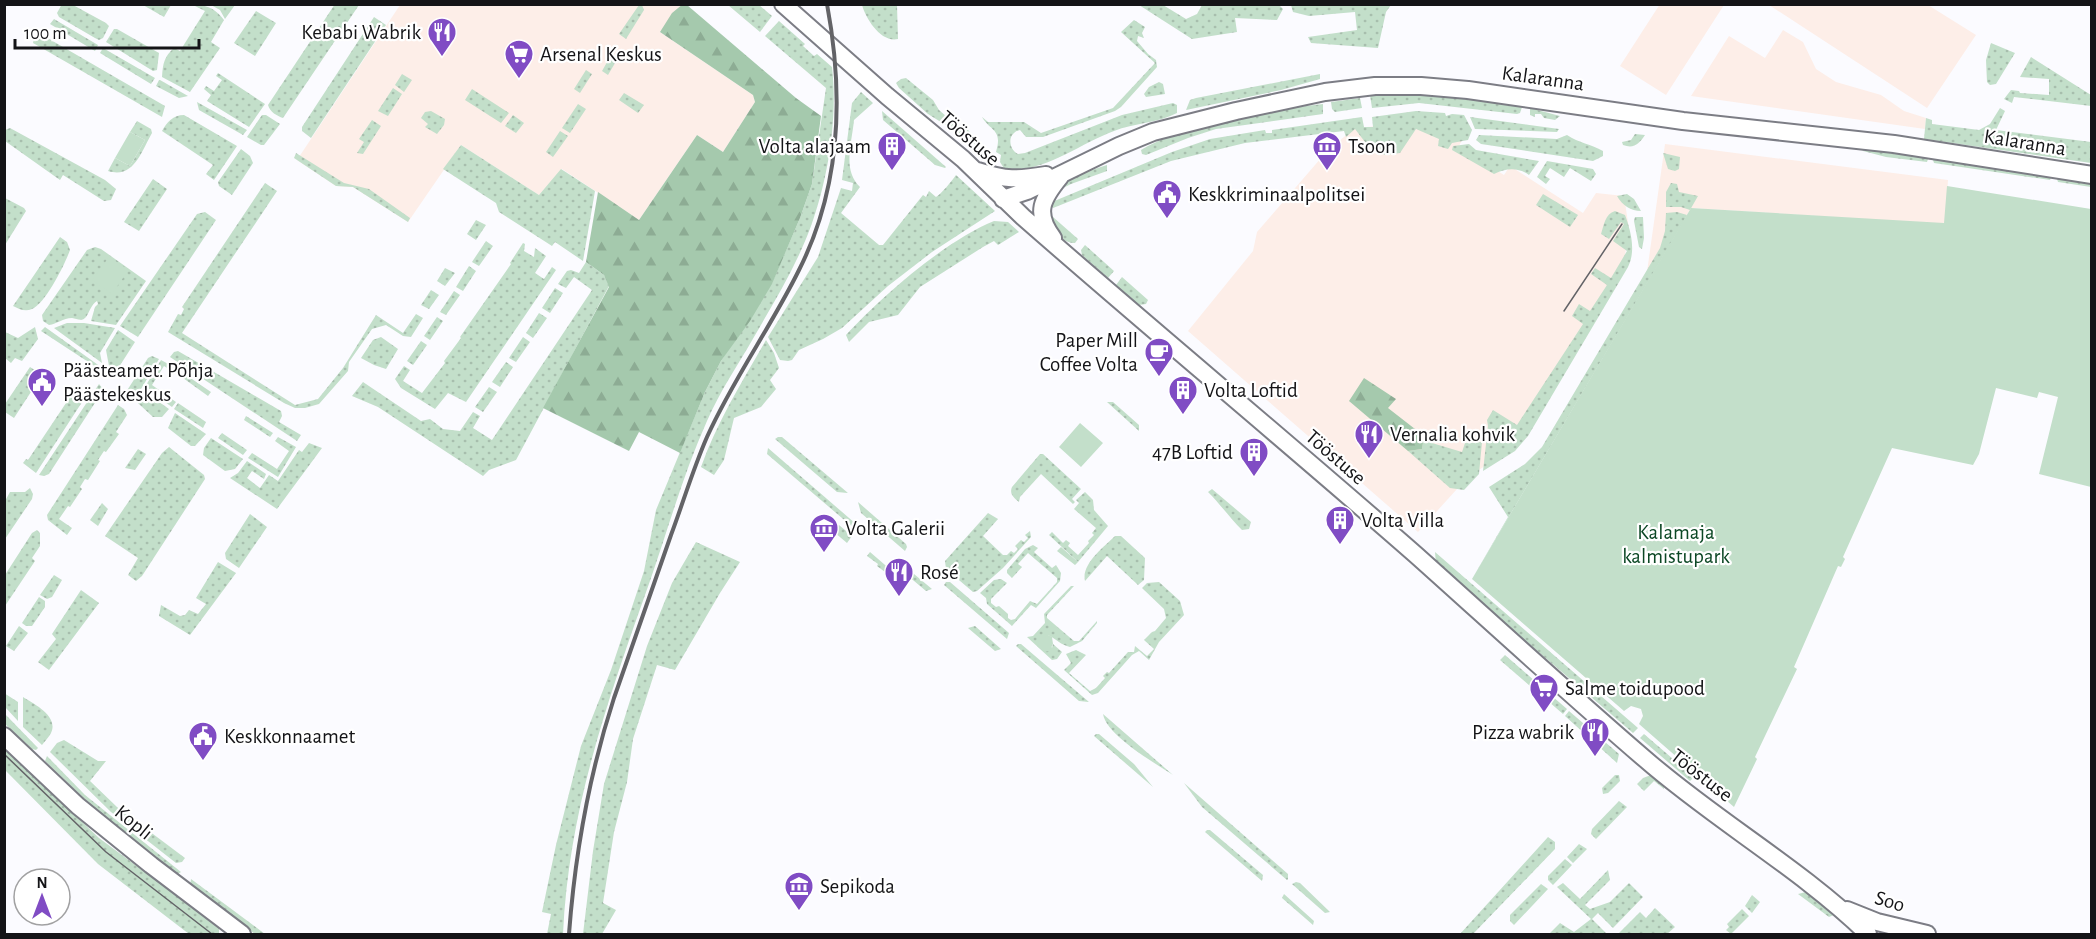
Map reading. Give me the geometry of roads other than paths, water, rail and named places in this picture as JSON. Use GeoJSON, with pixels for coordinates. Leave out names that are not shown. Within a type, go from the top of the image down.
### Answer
{"type":"FeatureCollection","features":[{"type":"Feature","properties":{"kind":"street","name":"Tööstuse"},"geometry":{"type":"LineString","coordinates":[[783,4],[887,96],[976,170],[1004,199],[1066,255],[1417,556],[1647,761],[1840,907],[1868,934]]}},
{"type":"Feature","properties":{"kind":"street","name":"Kalaranna"},"geometry":{"type":"LineString","coordinates":[[1004,199],[1027,191],[1153,132],[1187,122],[1325,92],[1375,86],[1421,86],[1468,90],[1683,121],[1894,144],[2091,175]]}},
{"type":"Feature","properties":{"kind":"street"},"geometry":{"type":"LineString","coordinates":[[976,170],[1001,179],[1065,172]]}},
{"type":"Feature","properties":{"kind":"street"},"geometry":{"type":"LineString","coordinates":[[1065,172],[1043,199],[1043,212],[1044,223],[1049,233],[1066,255]]}},
{"type":"Feature","properties":{"kind":"street","name":"Kopli"},"geometry":{"type":"LineString","coordinates":[[4,736],[78,806],[242,934]]}},
{"type":"Feature","properties":{"kind":"street","name":"Soo"},"geometry":{"type":"LineString","coordinates":[[1840,907],[1877,922],[1927,934]]}},
{"type":"Feature","properties":{"kind":"street"},"geometry":{"type":"LineString","coordinates":[[1880,934],[1888,928],[1902,928]]}},
{"type":"Feature","properties":{"kind":"tram line"},"geometry":{"type":"LineString","coordinates":[[1564,311],[1622,224]]}},
{"type":"Feature","properties":{"kind":"tram line"},"geometry":{"type":"LineString","coordinates":[[4,754],[106,852],[212,934]]}},
{"type":"Feature","properties":{"kind":"railway"},"geometry":{"type":"LineString","coordinates":[[569,934],[584,815],[597,756],[614,698],[707,437],[728,394],[799,270],[813,238],[823,206],[831,173],[837,106],[836,72],[827,4]]}},
{"type":"Feature","properties":{"kind":"place","name":"Kebabi Wabrik"},"geometry":{"type":"Point","coordinates":[442,58]}},
{"type":"Feature","properties":{"kind":"place","name":"Arsenal Keskus"},"geometry":{"type":"Point","coordinates":[519,80]}},
{"type":"Feature","properties":{"kind":"place","name":"Volta alajaam"},"geometry":{"type":"Point","coordinates":[892,172]}},
{"type":"Feature","properties":{"kind":"place","name":"Tsoon"},"geometry":{"type":"Point","coordinates":[1327,172]}},
{"type":"Feature","properties":{"kind":"place","name":"Keskkriminaalpolitsei"},"geometry":{"type":"Point","coordinates":[1167,220]}},
{"type":"Feature","properties":{"kind":"place","name":"Paper Mill Coffee Volta"},"geometry":{"type":"Point","coordinates":[1159,378]}},
{"type":"Feature","properties":{"kind":"place","name":"Päästeamet. Põhja Päästekeskus"},"geometry":{"type":"Point","coordinates":[42,408]}},
{"type":"Feature","properties":{"kind":"place","name":"Volta Loftid"},"geometry":{"type":"Point","coordinates":[1183,416]}},
{"type":"Feature","properties":{"kind":"place","name":"Vernalia kohvik"},"geometry":{"type":"Point","coordinates":[1369,460]}},
{"type":"Feature","properties":{"kind":"place","name":"47B Loftid"},"geometry":{"type":"Point","coordinates":[1254,478]}},
{"type":"Feature","properties":{"kind":"place","name":"Volta Villa"},"geometry":{"type":"Point","coordinates":[1340,546]}},
{"type":"Feature","properties":{"kind":"place","name":"Volta Galerii"},"geometry":{"type":"Point","coordinates":[824,554]}},
{"type":"Feature","properties":{"kind":"place","name":"Rosé"},"geometry":{"type":"Point","coordinates":[899,598]}},
{"type":"Feature","properties":{"kind":"place","name":"Salme toidupood"},"geometry":{"type":"Point","coordinates":[1544,714]}},
{"type":"Feature","properties":{"kind":"place","name":"Pizza wabrik"},"geometry":{"type":"Point","coordinates":[1595,758]}},
{"type":"Feature","properties":{"kind":"place","name":"Keskkonnaamet"},"geometry":{"type":"Point","coordinates":[203,762]}},
{"type":"Feature","properties":{"kind":"place","name":"Sepikoda"},"geometry":{"type":"Point","coordinates":[799,912]}},
{"type":"Feature","properties":{"kind":"park label","name":"Kalamaja kalmistupark"},"geometry":{"type":"Point","coordinates":[1676,544]}}]}
